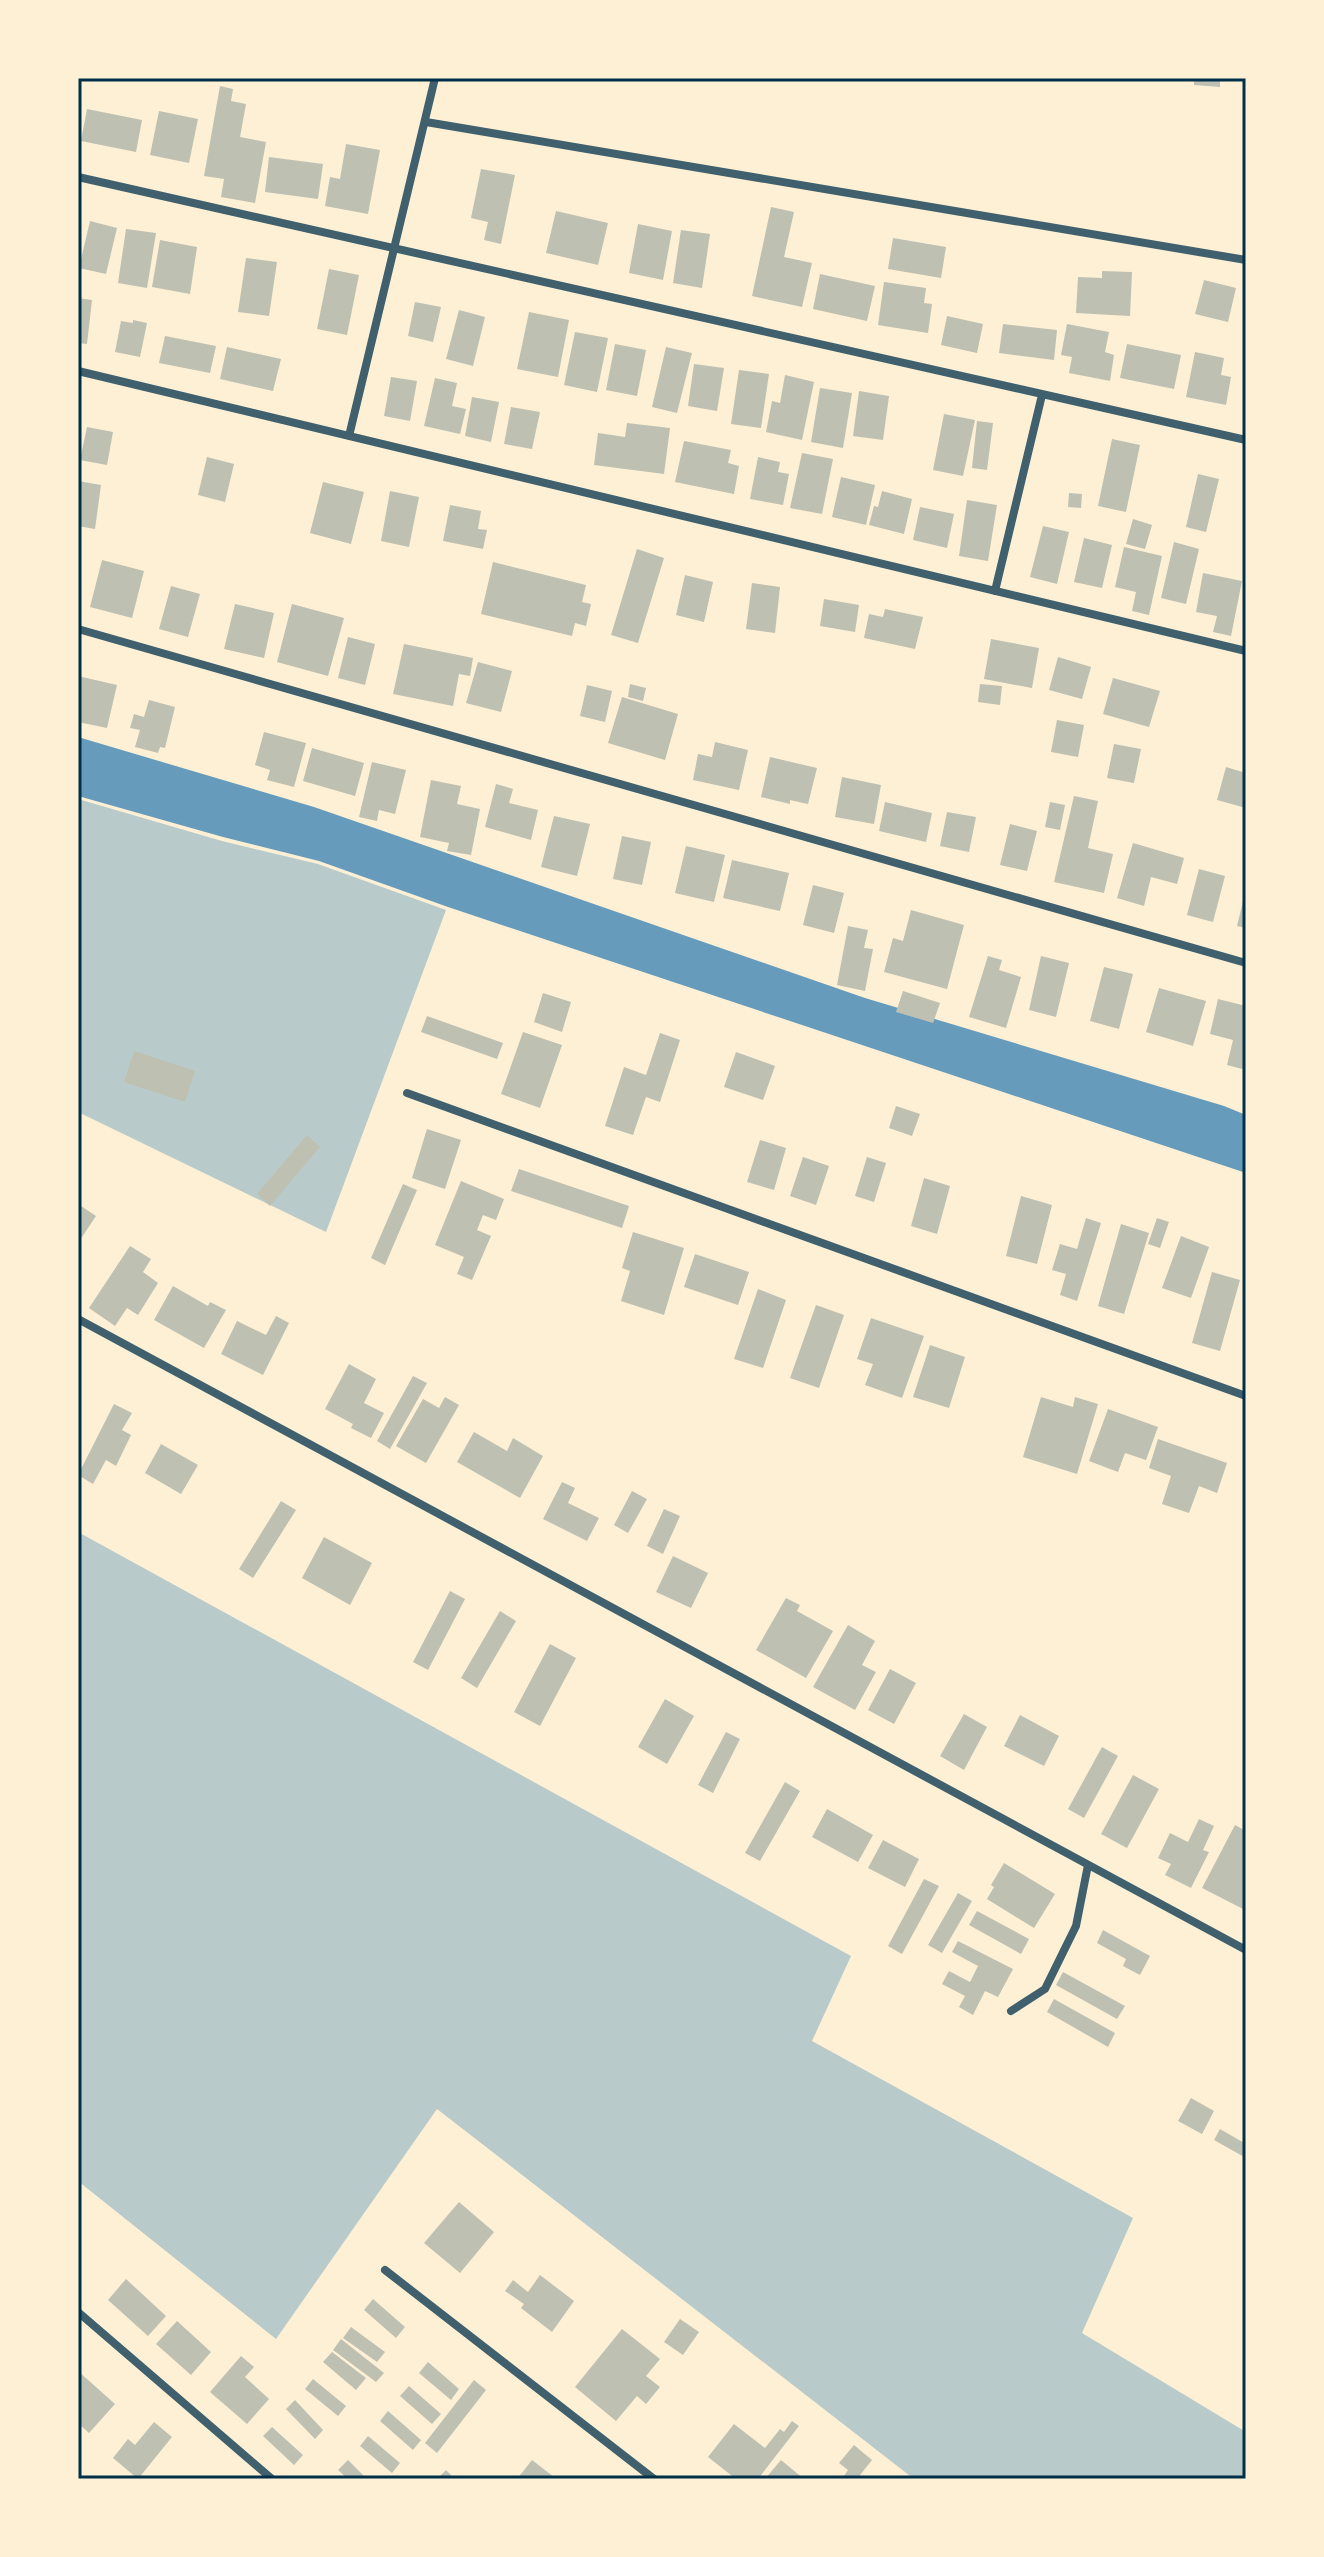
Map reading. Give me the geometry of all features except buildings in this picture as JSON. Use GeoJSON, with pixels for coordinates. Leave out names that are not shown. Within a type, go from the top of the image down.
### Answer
{"type":"FeatureCollection","features":[{"type":"Feature","properties":{"kind":"street"},"geometry":{"type":"LineString","coordinates":[[349,436],[435,78]]}},
{"type":"Feature","properties":{"kind":"street"},"geometry":{"type":"LineString","coordinates":[[426,122],[1246,260]]}},
{"type":"Feature","properties":{"kind":"street"},"geometry":{"type":"LineString","coordinates":[[78,177],[1246,440]]}},
{"type":"Feature","properties":{"kind":"street"},"geometry":{"type":"LineString","coordinates":[[78,371],[1246,651]]}},
{"type":"Feature","properties":{"kind":"street"},"geometry":{"type":"LineString","coordinates":[[995,591],[1042,395]]}},
{"type":"Feature","properties":{"kind":"street"},"geometry":{"type":"LineString","coordinates":[[78,629],[1246,963]]}},
{"type":"Feature","properties":{"kind":"street"},"geometry":{"type":"LineString","coordinates":[[407,1093],[1246,1396]]}},
{"type":"Feature","properties":{"kind":"street"},"geometry":{"type":"LineString","coordinates":[[78,1319],[1246,1950]]}},
{"type":"Feature","properties":{"kind":"street"},"geometry":{"type":"LineString","coordinates":[[1011,2011],[1045,1989],[1076,1926],[1088,1865]]}},
{"type":"Feature","properties":{"kind":"street"},"geometry":{"type":"LineString","coordinates":[[385,2270],[654,2479]]}},
{"type":"Feature","properties":{"kind":"street"},"geometry":{"type":"LineString","coordinates":[[78,2312],[272,2479]]}},
{"type":"Feature","properties":{"kind":"shaded area"},"geometry":{"type":"Polygon","coordinates":[[[78,799],[222,841],[318,864],[446,910],[326,1232],[78,1112],[78,799]]]}},
{"type":"Feature","properties":{"kind":"shaded area"},"geometry":{"type":"Polygon","coordinates":[[[78,1532],[851,1956],[812,2041],[1133,2218],[1082,2333],[1246,2432],[1246,2479],[914,2479],[437,2109],[276,2339],[78,2181],[78,1532]]]}},
{"type":"Feature","properties":{"kind":"water"},"geometry":{"type":"Polygon","coordinates":[[[78,737],[314,807],[865,998],[1224,1106],[1246,1115],[1246,1173],[448,907],[319,861],[78,796],[78,737]]]}}]}
